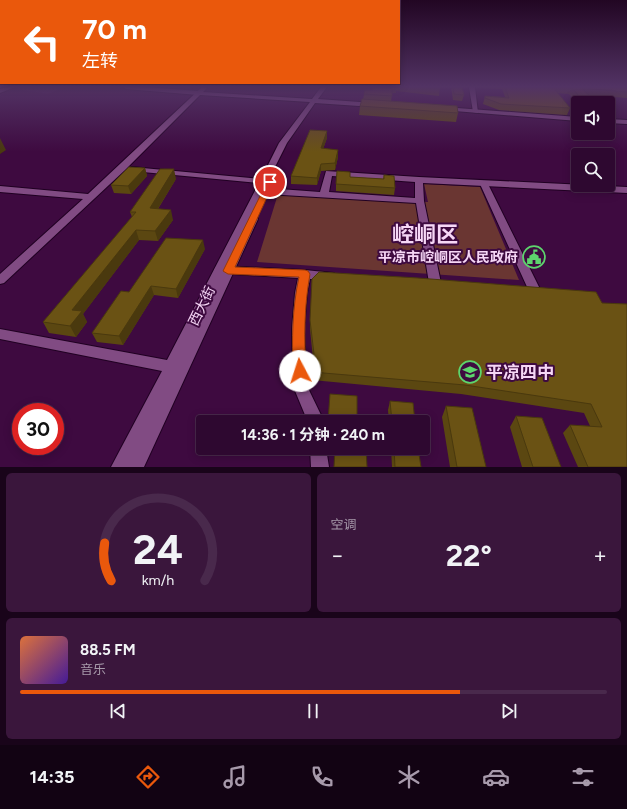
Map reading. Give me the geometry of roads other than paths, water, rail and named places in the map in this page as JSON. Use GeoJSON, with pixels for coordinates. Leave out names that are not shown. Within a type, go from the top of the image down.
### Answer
{"type":"FeatureCollection","features":[{"type":"Feature","properties":{"kind":"street"},"geometry":{"type":"LineString","coordinates":[[0,280],[122,168],[183,109]]}},
{"type":"Feature","properties":{"kind":"street","name":"西大街"},"geometry":{"type":"LineString","coordinates":[[136,467],[177,368],[267,181],[311,109]]}},
{"type":"Feature","properties":{"kind":"street"},"geometry":{"type":"LineString","coordinates":[[437,109],[571,119]]}},
{"type":"Feature","properties":{"kind":"street"},"geometry":{"type":"LineString","coordinates":[[615,121],[627,122]]}},
{"type":"Feature","properties":{"kind":"street"},"geometry":{"type":"LineString","coordinates":[[122,168],[267,181]]}},
{"type":"Feature","properties":{"kind":"street"},"geometry":{"type":"LineString","coordinates":[[324,195],[329,173],[484,184],[627,190]]}},
{"type":"Feature","properties":{"kind":"street"},"geometry":{"type":"LineString","coordinates":[[419,180],[420,201],[435,283]]}},
{"type":"Feature","properties":{"kind":"street","name":"西大街"},"geometry":{"type":"LineString","coordinates":[[224,270],[266,191],[267,181]]}},
{"type":"Feature","properties":{"kind":"street"},"geometry":{"type":"LineString","coordinates":[[484,184],[534,289],[518,288]]}},
{"type":"Feature","properties":{"kind":"street"},"geometry":{"type":"LineString","coordinates":[[0,189],[89,197]]}},
{"type":"Feature","properties":{"kind":"street"},"geometry":{"type":"LineString","coordinates":[[266,191],[420,201]]}},
{"type":"Feature","properties":{"kind":"street"},"geometry":{"type":"LineString","coordinates":[[224,270],[343,276]]}},
{"type":"Feature","properties":{"kind":"street"},"geometry":{"type":"LineString","coordinates":[[305,274],[301,294],[298,329],[300,386],[313,415]]}},
{"type":"Feature","properties":{"kind":"street"},"geometry":{"type":"LineString","coordinates":[[420,282],[450,284]]}},
{"type":"Feature","properties":{"kind":"street"},"geometry":{"type":"LineString","coordinates":[[0,334],[177,368]]}},
{"type":"Feature","properties":{"kind":"street","name":"西大街"},"geometry":{"type":"LineString","coordinates":[[120,467],[177,368]]}},
{"type":"Feature","properties":{"kind":"street"},"geometry":{"type":"LineString","coordinates":[[319,455],[320,467]]}},
{"type":"Feature","properties":{"kind":"place","name":"平凉市崆峒区人民政府"},"geometry":{"type":"Point","coordinates":[534,257]}},
{"type":"Feature","properties":{"kind":"place","name":"平凉四中"},"geometry":{"type":"Point","coordinates":[470,372]}},
{"type":"Feature","properties":{"kind":"district","name":"崆峒区"},"geometry":{"type":"Point","coordinates":[425,234]}}]}
